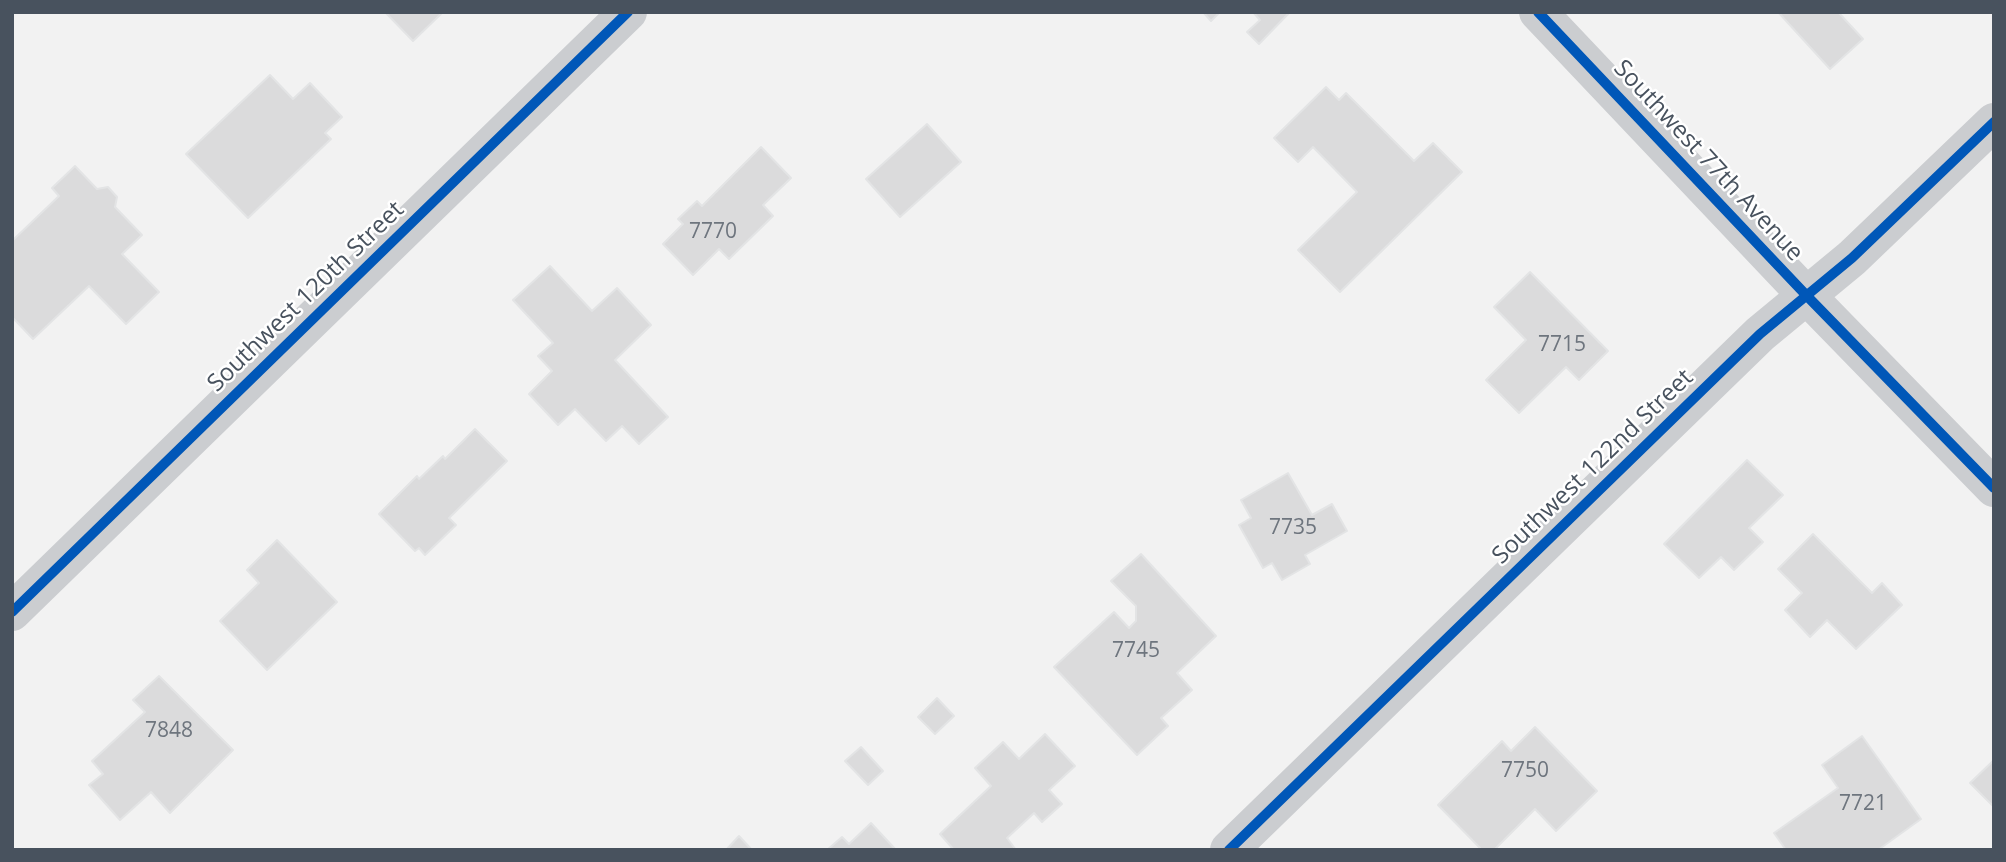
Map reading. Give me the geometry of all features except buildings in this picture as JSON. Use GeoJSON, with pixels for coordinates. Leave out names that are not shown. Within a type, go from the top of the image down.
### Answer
{"type":"FeatureCollection","features":[{"type":"Feature","properties":{"kind":"street","name":"Southwest 120th Street"},"geometry":{"type":"LineString","coordinates":[[12,612],[628,12]]}},
{"type":"Feature","properties":{"kind":"street","name":"Southwest 77th Avenue"},"geometry":{"type":"LineString","coordinates":[[1538,12],[1806,295],[1994,488]]}},
{"type":"Feature","properties":{"kind":"street","name":"Southwest 122nd Street"},"geometry":{"type":"LineString","coordinates":[[1229,850],[1760,334],[1852,258],[1994,122]]}},
{"type":"Feature","properties":{"kind":"cycle path"},"geometry":{"type":"LineString","coordinates":[[12,612],[628,12]]}},
{"type":"Feature","properties":{"kind":"cycle path"},"geometry":{"type":"LineString","coordinates":[[1538,12],[1806,295],[1994,488]]}},
{"type":"Feature","properties":{"kind":"cycle path"},"geometry":{"type":"LineString","coordinates":[[1229,850],[1760,334],[1852,258],[1994,122]]}}]}
